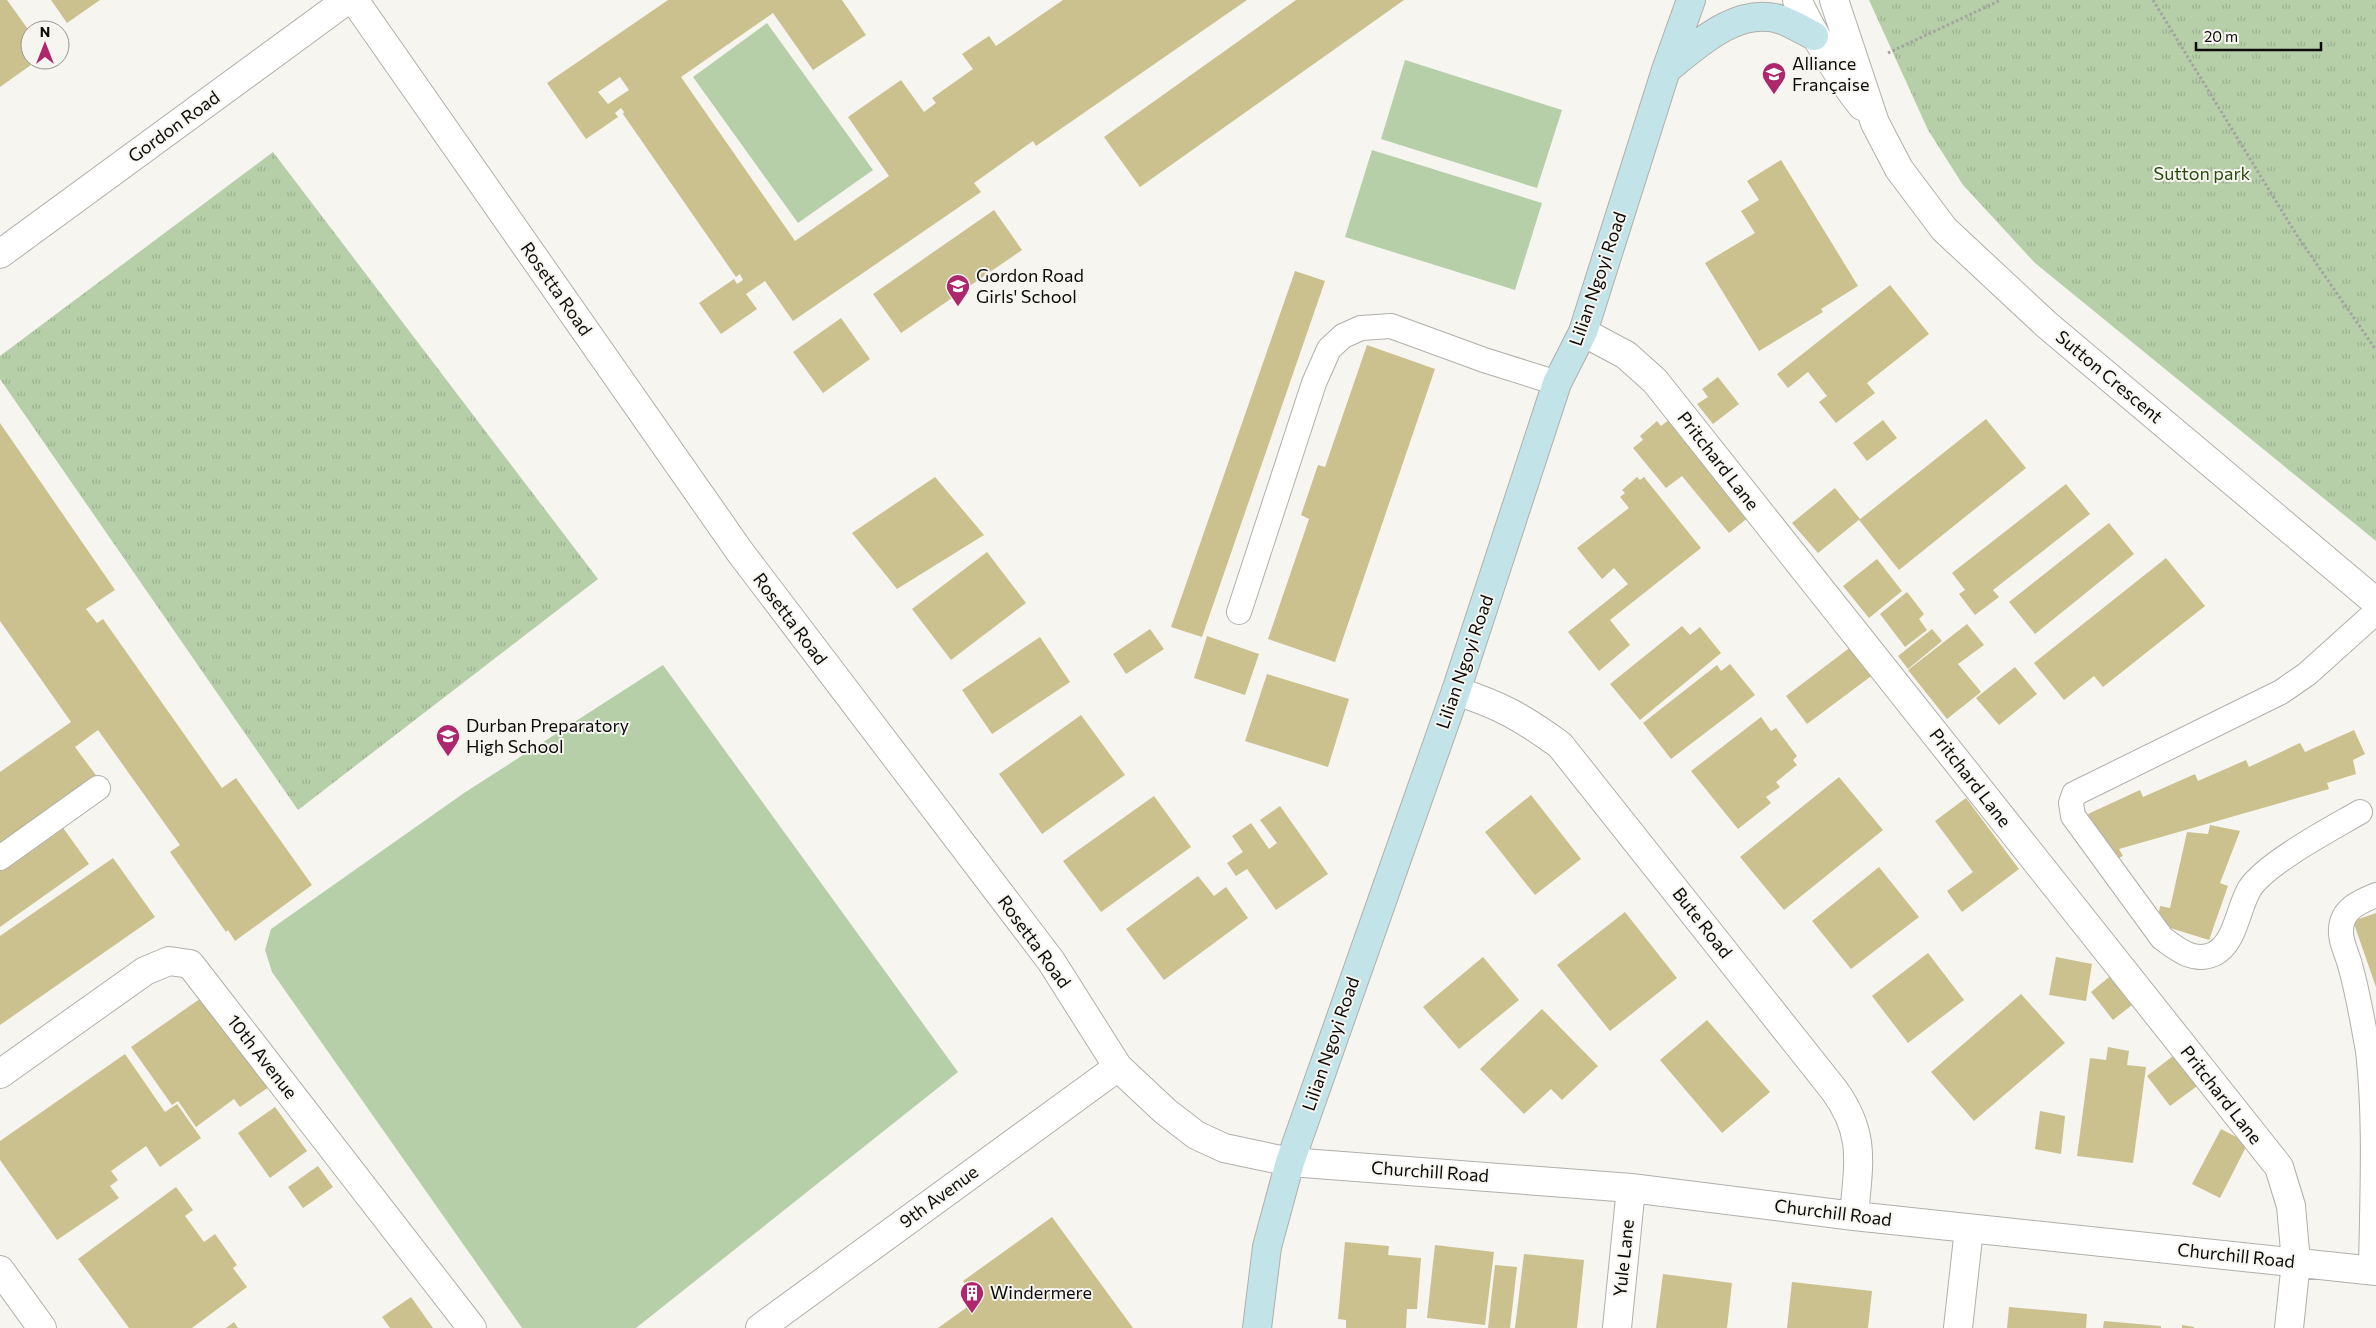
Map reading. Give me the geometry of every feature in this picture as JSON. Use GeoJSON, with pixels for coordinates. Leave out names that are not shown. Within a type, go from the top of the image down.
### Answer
{"type":"FeatureCollection","features":[{"type":"Feature","properties":{"kind":"street","name":"Gordon Road"},"geometry":{"type":"LineString","coordinates":[[0,254],[347,0]]}},
{"type":"Feature","properties":{"kind":"street","name":"Rosetta Road"},"geometry":{"type":"LineString","coordinates":[[354,0],[740,552],[1050,961],[1118,1067],[1165,1111],[1196,1135],[1224,1148],[1290,1162]]}},
{"type":"Feature","properties":{"kind":"street","name":"Lilian Ngoyi Road"},"geometry":{"type":"LineString","coordinates":[[1257,1328],[1267,1247],[1290,1162],[1456,691],[1557,383],[1583,332],[1666,70],[1691,0]]}},
{"type":"Feature","properties":{"kind":"street","name":"Sutton Crescent"},"geometry":{"type":"LineString","coordinates":[[1796,0],[1814,36],[1836,72],[1875,123]]}},
{"type":"Feature","properties":{"kind":"street","name":"Sutton Crescent"},"geometry":{"type":"LineString","coordinates":[[1834,0],[1875,123],[1899,169],[1944,229],[2047,325],[2376,602]]}},
{"type":"Feature","properties":{"kind":"street"},"geometry":{"type":"LineString","coordinates":[[1666,70],[1717,31],[1741,19],[1764,17],[1782,20],[1814,36]]}},
{"type":"Feature","properties":{"kind":"street","name":"Pritchard Lane"},"geometry":{"type":"LineString","coordinates":[[1583,332],[1626,355],[1655,381],[2279,1167],[2291,1206],[2296,1262],[2289,1328]]}},
{"type":"Feature","properties":{"kind":"street","name":"Bute Road"},"geometry":{"type":"LineString","coordinates":[[1456,691],[1492,703],[1525,719],[1560,745],[1844,1102],[1856,1129],[1859,1144],[1854,1216]]}},
{"type":"Feature","properties":{"kind":"street","name":"10th Avenue"},"geometry":{"type":"LineString","coordinates":[[0,1074],[145,971],[169,960],[190,964],[472,1328]]}},
{"type":"Feature","properties":{"kind":"street","name":"9th Avenue"},"geometry":{"type":"LineString","coordinates":[[760,1328],[1118,1067]]}},
{"type":"Feature","properties":{"kind":"street","name":"Churchill Road"},"geometry":{"type":"LineString","coordinates":[[1290,1162],[1631,1188],[1969,1229],[2374,1271]]}},
{"type":"Feature","properties":{"kind":"street","name":"Yule Lane"},"geometry":{"type":"LineString","coordinates":[[1617,1328],[1631,1188]]}},
{"type":"Feature","properties":{"kind":"street"},"geometry":{"type":"LineString","coordinates":[[1958,1328],[1969,1229]]}},
{"type":"Feature","properties":{"kind":"street"},"geometry":{"type":"LineString","coordinates":[[0,1270],[42,1328]]}},
{"type":"Feature","properties":{"kind":"lane"},"geometry":{"type":"LineString","coordinates":[[1239,612],[1314,383],[1329,349],[1343,336],[1361,328],[1391,326],[1484,360],[1557,383]]}},
{"type":"Feature","properties":{"kind":"lane"},"geometry":{"type":"LineString","coordinates":[[2360,812],[2276,863],[2261,875],[2250,889],[2223,949],[2211,955],[2196,958],[2180,952],[2162,938],[2072,816],[2071,803],[2074,794],[2280,692],[2307,674],[2376,612]]}},
{"type":"Feature","properties":{"kind":"lane"},"geometry":{"type":"LineString","coordinates":[[0,858],[98,788]]}},
{"type":"Feature","properties":{"kind":"lane"},"geometry":{"type":"LineString","coordinates":[[2374,1271],[2372,1098],[2368,1053],[2350,965],[2341,941],[2341,928],[2346,912],[2359,902],[2376,895]]}},
{"type":"Feature","properties":{"kind":"path"},"geometry":{"type":"LineString","coordinates":[[1856,68],[2001,0]]}},
{"type":"Feature","properties":{"kind":"path"},"geometry":{"type":"LineString","coordinates":[[2153,0],[2296,234],[2376,350]]}},
{"type":"Feature","properties":{"kind":"green space","name":"Sutton park"},"geometry":{"type":"Polygon","coordinates":[[[1869,0],[2376,0],[2376,541],[2035,263],[1963,185],[1928,130],[1869,0]]]}},
{"type":"Feature","properties":{"kind":"green space"},"geometry":{"type":"Polygon","coordinates":[[[767,23],[873,170],[798,223],[693,77],[767,23]]]}},
{"type":"Feature","properties":{"kind":"green space"},"geometry":{"type":"Polygon","coordinates":[[[1405,60],[1562,110],[1537,188],[1381,139],[1405,60]]]}},
{"type":"Feature","properties":{"kind":"green space"},"geometry":{"type":"Polygon","coordinates":[[[1372,150],[1542,203],[1515,290],[1345,237],[1372,150]]]}},
{"type":"Feature","properties":{"kind":"green space"},"geometry":{"type":"Polygon","coordinates":[[[273,152],[598,579],[298,810],[0,379],[0,356],[273,152]]]}},
{"type":"Feature","properties":{"kind":"green space"},"geometry":{"type":"Polygon","coordinates":[[[663,665],[958,1072],[636,1328],[522,1328],[272,972],[265,950],[271,929],[464,793],[663,665]]]}},
{"type":"Feature","properties":{"kind":"building"},"geometry":{"type":"Polygon","coordinates":[[[0,0],[7,0],[21,20],[20,70],[24,70],[0,87],[0,0]]]}},
{"type":"Feature","properties":{"kind":"building"},"geometry":{"type":"Polygon","coordinates":[[[51,0],[100,0],[70,21],[65,20],[51,0]]]}},
{"type":"Feature","properties":{"kind":"building"},"geometry":{"type":"Polygon","coordinates":[[[668,0],[842,0],[866,35],[813,70],[773,13],[681,77],[795,241],[889,176],[848,117],[901,80],[924,112],[936,103],[932,98],[973,69],[962,54],[989,36],[996,46],[1063,0],[1247,0],[1036,146],[1033,141],[974,183],[981,192],[793,321],[765,281],[746,294],[757,309],[721,334],[699,303],[734,279],[737,284],[743,280],[740,274],[736,277],[623,114],[624,112],[621,108],[615,113],[618,117],[586,139],[547,83],[668,0]],[[620,77],[598,92],[608,104],[629,90],[620,77]]]}},
{"type":"Feature","properties":{"kind":"building"},"geometry":{"type":"Polygon","coordinates":[[[1296,0],[1404,0],[1140,187],[1104,137],[1296,0]]]}},
{"type":"Feature","properties":{"kind":"building"},"geometry":{"type":"Polygon","coordinates":[[[1781,160],[1858,286],[1821,309],[1823,312],[1759,351],[1705,263],[1755,233],[1741,211],[1759,200],[1747,181],[1781,160]]]}},
{"type":"Feature","properties":{"kind":"building"},"geometry":{"type":"Polygon","coordinates":[[[994,210],[1022,250],[901,333],[873,294],[994,210]]]}},
{"type":"Feature","properties":{"kind":"building"},"geometry":{"type":"Polygon","coordinates":[[[1295,271],[1325,281],[1202,637],[1171,627],[1295,271]]]}},
{"type":"Feature","properties":{"kind":"building"},"geometry":{"type":"Polygon","coordinates":[[[1890,285],[1929,334],[1867,383],[1875,393],[1836,423],[1819,402],[1827,396],[1808,372],[1788,388],[1777,374],[1890,285]]]}},
{"type":"Feature","properties":{"kind":"building"},"geometry":{"type":"Polygon","coordinates":[[[841,318],[870,359],[823,393],[793,352],[841,318]]]}},
{"type":"Feature","properties":{"kind":"building"},"geometry":{"type":"Polygon","coordinates":[[[1367,345],[1435,369],[1335,662],[1268,639],[1309,519],[1301,515],[1318,465],[1325,467],[1367,345]]]}},
{"type":"Feature","properties":{"kind":"building"},"geometry":{"type":"Polygon","coordinates":[[[1718,377],[1739,404],[1713,424],[1697,404],[1708,397],[1702,389],[1718,377]]]}},
{"type":"Feature","properties":{"kind":"building"},"geometry":{"type":"Polygon","coordinates":[[[1670,419],[1749,517],[1729,533],[1682,476],[1666,488],[1633,448],[1643,440],[1640,436],[1657,421],[1661,426],[1670,419]]]}},
{"type":"Feature","properties":{"kind":"building"},"geometry":{"type":"Polygon","coordinates":[[[1986,419],[2026,468],[1899,570],[1859,520],[1986,419]]]}},
{"type":"Feature","properties":{"kind":"building"},"geometry":{"type":"Polygon","coordinates":[[[1883,420],[1897,438],[1867,461],[1853,443],[1883,420]]]}},
{"type":"Feature","properties":{"kind":"building"},"geometry":{"type":"Polygon","coordinates":[[[0,423],[115,590],[86,609],[97,623],[103,619],[222,788],[236,778],[312,885],[235,941],[228,930],[226,932],[170,852],[180,845],[98,730],[75,747],[98,778],[0,848],[0,772],[71,722],[0,621],[0,423]]]}},
{"type":"Feature","properties":{"kind":"building"},"geometry":{"type":"Polygon","coordinates":[[[935,477],[984,535],[897,589],[852,533],[935,477]]]}},
{"type":"Feature","properties":{"kind":"building"},"geometry":{"type":"Polygon","coordinates":[[[1637,477],[1640,480],[1644,477],[1701,548],[1610,620],[1630,645],[1599,671],[1568,632],[1628,584],[1614,568],[1602,579],[1577,548],[1629,508],[1620,497],[1625,493],[1622,490],[1637,477]]]}},
{"type":"Feature","properties":{"kind":"building"},"geometry":{"type":"Polygon","coordinates":[[[2066,484],[2090,514],[1993,590],[1999,597],[1975,615],[1959,594],[1965,590],[1952,573],[2066,484]]]}},
{"type":"Feature","properties":{"kind":"building"},"geometry":{"type":"Polygon","coordinates":[[[1835,488],[1860,519],[1818,553],[1792,523],[1835,488]]]}},
{"type":"Feature","properties":{"kind":"building"},"geometry":{"type":"Polygon","coordinates":[[[2109,523],[2134,554],[2035,634],[2009,602],[2109,523]]]}},
{"type":"Feature","properties":{"kind":"building"},"geometry":{"type":"Polygon","coordinates":[[[987,552],[1026,603],[951,660],[912,609],[987,552]]]}},
{"type":"Feature","properties":{"kind":"building"},"geometry":{"type":"Polygon","coordinates":[[[2166,558],[2205,606],[2103,687],[2094,676],[2064,700],[2034,663],[2166,558]]]}},
{"type":"Feature","properties":{"kind":"building"},"geometry":{"type":"Polygon","coordinates":[[[1877,559],[1902,591],[1869,618],[1843,586],[1877,559]]]}},
{"type":"Feature","properties":{"kind":"building"},"geometry":{"type":"Polygon","coordinates":[[[1907,592],[1924,614],[1919,619],[1927,630],[1905,647],[1880,614],[1907,592]]]}},
{"type":"Feature","properties":{"kind":"building"},"geometry":{"type":"Polygon","coordinates":[[[1967,624],[1984,645],[1958,664],[1981,692],[1947,719],[1908,670],[1967,624]]]}},
{"type":"Feature","properties":{"kind":"building"},"geometry":{"type":"Polygon","coordinates":[[[1682,626],[1690,635],[1700,627],[1721,653],[1640,720],[1610,684],[1682,626]]]}},
{"type":"Feature","properties":{"kind":"building"},"geometry":{"type":"Polygon","coordinates":[[[1150,629],[1164,649],[1126,674],[1113,654],[1150,629]]]}},
{"type":"Feature","properties":{"kind":"building"},"geometry":{"type":"Polygon","coordinates":[[[1932,629],[1942,641],[1908,669],[1898,656],[1932,629]]]}},
{"type":"Feature","properties":{"kind":"building"},"geometry":{"type":"Polygon","coordinates":[[[1207,636],[1259,654],[1245,695],[1194,678],[1207,636]]]}},
{"type":"Feature","properties":{"kind":"building"},"geometry":{"type":"Polygon","coordinates":[[[1040,637],[1070,682],[992,734],[962,690],[1040,637]]]}},
{"type":"Feature","properties":{"kind":"building"},"geometry":{"type":"Polygon","coordinates":[[[1852,646],[1874,674],[1807,724],[1786,696],[1852,646]]]}},
{"type":"Feature","properties":{"kind":"building"},"geometry":{"type":"Polygon","coordinates":[[[1730,664],[1755,695],[1671,759],[1643,723],[1717,665],[1721,671],[1730,664]]]}},
{"type":"Feature","properties":{"kind":"building"},"geometry":{"type":"Polygon","coordinates":[[[2015,667],[2037,694],[1999,725],[1976,698],[2015,667]]]}},
{"type":"Feature","properties":{"kind":"building"},"geometry":{"type":"Polygon","coordinates":[[[1267,674],[1349,699],[1328,767],[1245,741],[1267,674]]]}},
{"type":"Feature","properties":{"kind":"building"},"geometry":{"type":"Polygon","coordinates":[[[1081,715],[1125,775],[1042,834],[999,774],[1081,715]]]}},
{"type":"Feature","properties":{"kind":"building"},"geometry":{"type":"Polygon","coordinates":[[[1761,717],[1771,731],[1776,728],[1797,756],[1793,760],[1797,765],[1776,782],[1780,787],[1766,797],[1771,803],[1738,829],[1691,771],[1761,717]]]}},
{"type":"Feature","properties":{"kind":"building"},"geometry":{"type":"Polygon","coordinates":[[[2354,730],[2365,754],[2353,760],[2356,774],[2327,783],[2329,789],[2119,849],[2123,856],[2110,862],[2088,814],[2140,790],[2143,797],[2195,774],[2198,781],[2246,760],[2249,767],[2300,743],[2305,752],[2354,730]]]}},
{"type":"Feature","properties":{"kind":"building"},"geometry":{"type":"Polygon","coordinates":[[[1839,777],[1883,830],[1784,910],[1740,857],[1839,777]]]}},
{"type":"Feature","properties":{"kind":"building"},"geometry":{"type":"Polygon","coordinates":[[[1531,795],[1581,859],[1535,895],[1485,832],[1531,795]]]}},
{"type":"Feature","properties":{"kind":"building"},"geometry":{"type":"Polygon","coordinates":[[[1154,796],[1191,847],[1101,912],[1063,861],[1154,796]]]}},
{"type":"Feature","properties":{"kind":"building"},"geometry":{"type":"Polygon","coordinates":[[[1966,798],[2019,869],[1962,912],[1947,891],[1973,872],[1935,821],[1966,798]]]}},
{"type":"Feature","properties":{"kind":"building"},"geometry":{"type":"Polygon","coordinates":[[[1280,806],[1328,874],[1276,910],[1247,869],[1236,876],[1227,863],[1243,852],[1232,836],[1251,823],[1269,849],[1277,843],[1260,820],[1280,806]]]}},
{"type":"Feature","properties":{"kind":"building"},"geometry":{"type":"Polygon","coordinates":[[[61,825],[89,864],[0,927],[0,868],[61,825]]]}},
{"type":"Feature","properties":{"kind":"building"},"geometry":{"type":"Polygon","coordinates":[[[2210,825],[2240,831],[2220,883],[2228,886],[2209,940],[2157,924],[2160,906],[2170,908],[2187,832],[2208,834],[2210,825]]]}},
{"type":"Feature","properties":{"kind":"building"},"geometry":{"type":"Polygon","coordinates":[[[113,858],[155,917],[0,1025],[0,936],[113,858]]]}},
{"type":"Feature","properties":{"kind":"building"},"geometry":{"type":"Polygon","coordinates":[[[1879,867],[1919,917],[1851,969],[1812,921],[1879,867]]]}},
{"type":"Feature","properties":{"kind":"building"},"geometry":{"type":"Polygon","coordinates":[[[1198,876],[1214,896],[1226,887],[1248,918],[1164,980],[1126,929],[1198,876]]]}},
{"type":"Feature","properties":{"kind":"building"},"geometry":{"type":"Polygon","coordinates":[[[1625,912],[1677,978],[1610,1031],[1557,965],[1625,912]]]}},
{"type":"Feature","properties":{"kind":"building"},"geometry":{"type":"Polygon","coordinates":[[[2376,913],[2376,987],[2353,921],[2376,913]]]}},
{"type":"Feature","properties":{"kind":"building"},"geometry":{"type":"Polygon","coordinates":[[[1928,953],[1964,1000],[1908,1043],[1872,996],[1928,953]]]}},
{"type":"Feature","properties":{"kind":"building"},"geometry":{"type":"Polygon","coordinates":[[[1483,957],[1519,1000],[1459,1049],[1423,1007],[1483,957]]]}},
{"type":"Feature","properties":{"kind":"building"},"geometry":{"type":"Polygon","coordinates":[[[2056,957],[2092,964],[2086,1001],[2049,995],[2056,957]]]}},
{"type":"Feature","properties":{"kind":"building"},"geometry":{"type":"Polygon","coordinates":[[[2114,973],[2137,1001],[2113,1020],[2091,992],[2114,973]]]}},
{"type":"Feature","properties":{"kind":"building"},"geometry":{"type":"Polygon","coordinates":[[[2021,994],[2065,1043],[1974,1121],[1931,1072],[2021,994]]]}},
{"type":"Feature","properties":{"kind":"building"},"geometry":{"type":"Polygon","coordinates":[[[204,996],[269,1087],[240,1107],[234,1099],[196,1127],[178,1101],[172,1105],[131,1047],[204,996]]]}},
{"type":"Feature","properties":{"kind":"building"},"geometry":{"type":"Polygon","coordinates":[[[1542,1009],[1598,1066],[1562,1100],[1551,1089],[1524,1114],[1480,1069],[1542,1009]]]}},
{"type":"Feature","properties":{"kind":"building"},"geometry":{"type":"Polygon","coordinates":[[[1707,1020],[1770,1092],[1722,1133],[1660,1060],[1707,1020]]]}},
{"type":"Feature","properties":{"kind":"building"},"geometry":{"type":"Polygon","coordinates":[[[2108,1047],[2129,1051],[2127,1065],[2146,1067],[2133,1163],[2077,1156],[2090,1058],[2106,1060],[2108,1047]]]}},
{"type":"Feature","properties":{"kind":"building"},"geometry":{"type":"Polygon","coordinates":[[[2177,1053],[2200,1084],[2170,1106],[2147,1076],[2177,1053]]]}},
{"type":"Feature","properties":{"kind":"building"},"geometry":{"type":"Polygon","coordinates":[[[125,1054],[165,1112],[177,1104],[201,1138],[160,1167],[146,1146],[111,1171],[118,1180],[110,1186],[119,1198],[57,1240],[0,1160],[0,1141],[125,1054]]]}},
{"type":"Feature","properties":{"kind":"building"},"geometry":{"type":"Polygon","coordinates":[[[275,1107],[307,1151],[270,1178],[238,1133],[275,1107]]]}},
{"type":"Feature","properties":{"kind":"building"},"geometry":{"type":"Polygon","coordinates":[[[2040,1111],[2065,1116],[2061,1154],[2035,1149],[2040,1111]]]}},
{"type":"Feature","properties":{"kind":"building"},"geometry":{"type":"Polygon","coordinates":[[[2221,1129],[2248,1143],[2220,1198],[2192,1184],[2221,1129]]]}},
{"type":"Feature","properties":{"kind":"building"},"geometry":{"type":"Polygon","coordinates":[[[318,1166],[333,1187],[303,1208],[288,1187],[318,1166]]]}},
{"type":"Feature","properties":{"kind":"building"},"geometry":{"type":"Polygon","coordinates":[[[176,1187],[193,1210],[185,1216],[204,1242],[215,1234],[237,1265],[233,1268],[247,1287],[192,1328],[129,1328],[78,1259],[176,1187]]]}},
{"type":"Feature","properties":{"kind":"building"},"geometry":{"type":"Polygon","coordinates":[[[1052,1217],[1133,1328],[938,1328],[977,1300],[963,1281],[1052,1217]]]}},
{"type":"Feature","properties":{"kind":"building"},"geometry":{"type":"Polygon","coordinates":[[[1345,1242],[1389,1246],[1388,1255],[1421,1258],[1417,1309],[1407,1309],[1406,1328],[1346,1328],[1346,1320],[1338,1319],[1345,1242]]]}},
{"type":"Feature","properties":{"kind":"building"},"geometry":{"type":"Polygon","coordinates":[[[1435,1245],[1494,1252],[1485,1325],[1427,1318],[1435,1245]]]}},
{"type":"Feature","properties":{"kind":"building"},"geometry":{"type":"Polygon","coordinates":[[[1524,1254],[1584,1260],[1577,1328],[1515,1328],[1524,1254]]]}},
{"type":"Feature","properties":{"kind":"building"},"geometry":{"type":"Polygon","coordinates":[[[1495,1265],[1517,1267],[1510,1328],[1488,1328],[1495,1265]]]}},
{"type":"Feature","properties":{"kind":"building"},"geometry":{"type":"Polygon","coordinates":[[[1663,1274],[1732,1283],[1727,1328],[1656,1328],[1663,1274]]]}},
{"type":"Feature","properties":{"kind":"building"},"geometry":{"type":"Polygon","coordinates":[[[1792,1282],[1872,1291],[1868,1328],[1787,1328],[1792,1282]]]}},
{"type":"Feature","properties":{"kind":"building"},"geometry":{"type":"Polygon","coordinates":[[[411,1297],[433,1328],[390,1328],[382,1317],[411,1297]]]}},
{"type":"Feature","properties":{"kind":"building"},"geometry":{"type":"Polygon","coordinates":[[[2009,1307],[2087,1314],[2086,1328],[2007,1328],[2009,1307]]]}},
{"type":"Feature","properties":{"kind":"building"},"geometry":{"type":"Polygon","coordinates":[[[2104,1321],[2161,1326],[2161,1328],[2103,1328],[2104,1321]]]}},
{"type":"Feature","properties":{"kind":"building"},"geometry":{"type":"Polygon","coordinates":[[[234,1322],[238,1328],[226,1328],[234,1322]]]}},
{"type":"Feature","properties":{"kind":"building"},"geometry":{"type":"Polygon","coordinates":[[[2182,1325],[2194,1327],[2194,1328],[2182,1328],[2182,1325]]]}},
{"type":"Feature","properties":{"kind":"place","name":"Alliance Française"},"geometry":{"type":"Point","coordinates":[1774,95]}},
{"type":"Feature","properties":{"kind":"place","name":"Gordon Road Girls' School"},"geometry":{"type":"Point","coordinates":[958,307]}},
{"type":"Feature","properties":{"kind":"place","name":"Durban Preparatory High School"},"geometry":{"type":"Point","coordinates":[448,757]}},
{"type":"Feature","properties":{"kind":"place","name":"Windermere"},"geometry":{"type":"Point","coordinates":[972,1314]}}]}
